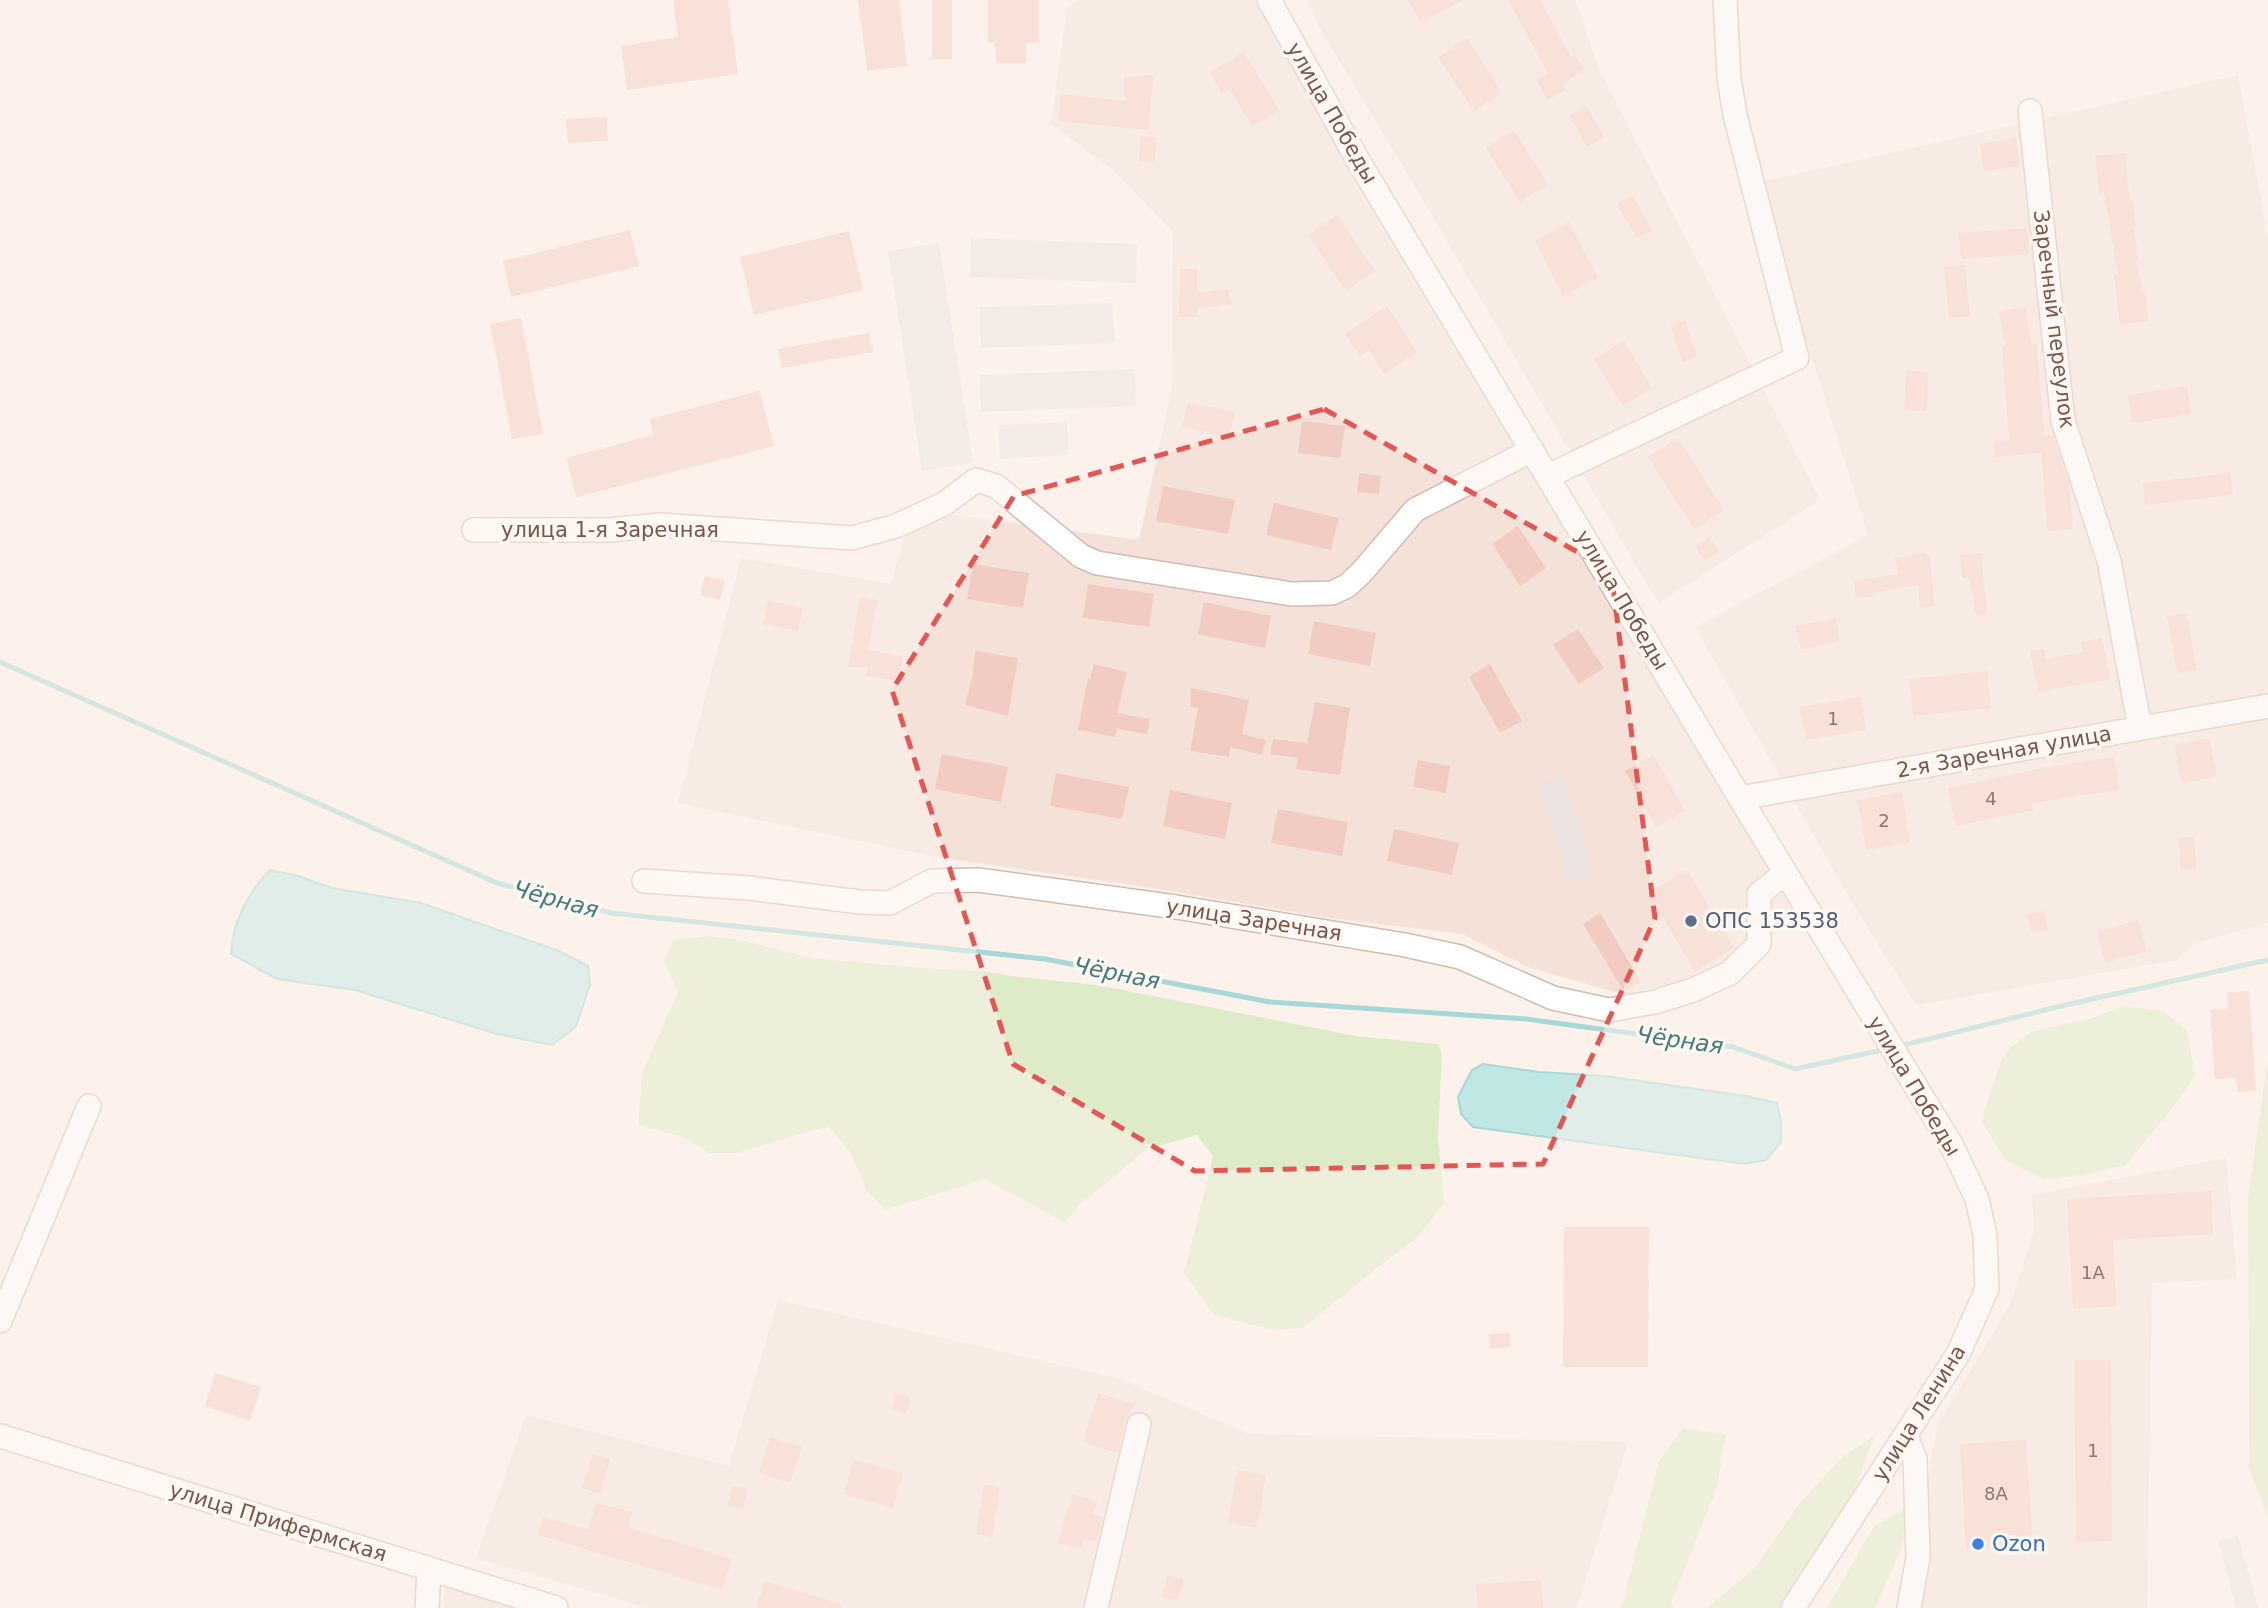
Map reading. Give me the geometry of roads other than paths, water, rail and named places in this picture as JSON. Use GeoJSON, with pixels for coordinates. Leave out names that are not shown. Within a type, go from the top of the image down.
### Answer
{"type":"FeatureCollection","features":[{"type":"Feature","properties":{"kind":"street","name":"улица Победы"},"geometry":{"type":"LineString","coordinates":[[1269,0],[1359,162],[1740,799],[1952,1146],[1977,1199]]}},
{"type":"Feature","properties":{"kind":"street"},"geometry":{"type":"LineString","coordinates":[[1548,476],[1797,358],[1735,115],[1729,78],[1726,0]]}},
{"type":"Feature","properties":{"kind":"street","name":"Заречный переулок"},"geometry":{"type":"LineString","coordinates":[[2030,111],[2063,421],[2109,561],[2140,728]]}},
{"type":"Feature","properties":{"kind":"street","name":"улица 1-я Заречная"},"geometry":{"type":"LineString","coordinates":[[474,530],[610,530],[660,525],[852,538],[896,526],[944,504],[976,480],[996,486],[1081,556],[1097,564],[1292,594],[1332,593],[1347,586],[1362,572],[1415,510],[1532,450]]}},
{"type":"Feature","properties":{"kind":"street","name":"2-я Заречная улица"},"geometry":{"type":"LineString","coordinates":[[1740,799],[2268,706]]}},
{"type":"Feature","properties":{"kind":"street","name":"улица Заречная"},"geometry":{"type":"LineString","coordinates":[[644,881],[748,888],[860,902],[890,903],[932,881],[978,880],[1176,908],[1405,945],[1460,957],[1553,998],[1609,1010],[1655,1002],[1693,990],[1730,973],[1759,944],[1759,894],[1785,873]]}},
{"type":"Feature","properties":{"kind":"street"},"geometry":{"type":"LineString","coordinates":[[0,1321],[89,1106]]}},
{"type":"Feature","properties":{"kind":"street","name":"улица Ленина"},"geometry":{"type":"LineString","coordinates":[[1793,1608],[1958,1354],[1987,1289],[1985,1235],[1977,1199]]}},
{"type":"Feature","properties":{"kind":"street"},"geometry":{"type":"LineString","coordinates":[[1096,1608],[1139,1425]]}},
{"type":"Feature","properties":{"kind":"street","name":"улица Прифермская"},"geometry":{"type":"LineString","coordinates":[[0,1436],[556,1608]]}},
{"type":"Feature","properties":{"kind":"street"},"geometry":{"type":"LineString","coordinates":[[1906,1436],[1915,1459],[1918,1557],[1909,1608]]}},
{"type":"Feature","properties":{"kind":"street"},"geometry":{"type":"LineString","coordinates":[[427,1608],[429,1569]]}},
{"type":"Feature","properties":{"kind":"water"},"geometry":{"type":"Polygon","coordinates":[[[270,870],[332,888],[421,903],[559,951],[588,966],[590,984],[576,1027],[552,1045],[497,1034],[355,990],[277,979],[231,954],[234,931],[243,909],[270,870]]]}},
{"type":"Feature","properties":{"kind":"water"},"geometry":{"type":"Polygon","coordinates":[[[1483,1064],[1539,1072],[1605,1076],[1746,1096],[1777,1103],[1781,1121],[1781,1142],[1766,1160],[1744,1164],[1473,1127],[1461,1114],[1458,1097],[1472,1070],[1483,1064]]]}},
{"type":"Feature","properties":{"kind":"waterway","name":"Чёрная"},"geometry":{"type":"LineString","coordinates":[[0,662],[497,883],[611,913],[1045,959],[1270,1002],[1526,1019],[1733,1047],[1795,1069],[1887,1049]]}},
{"type":"Feature","properties":{"kind":"waterway","name":"Чёрная"},"geometry":{"type":"LineString","coordinates":[[1900,1046],[2061,1006],[2268,960]]}},
{"type":"Feature","properties":{"kind":"place","name":"ОПС 153538"},"geometry":{"type":"Point","coordinates":[1691,921]}},
{"type":"Feature","properties":{"kind":"place","name":"Ozon"},"geometry":{"type":"Point","coordinates":[1978,1544]}}]}
